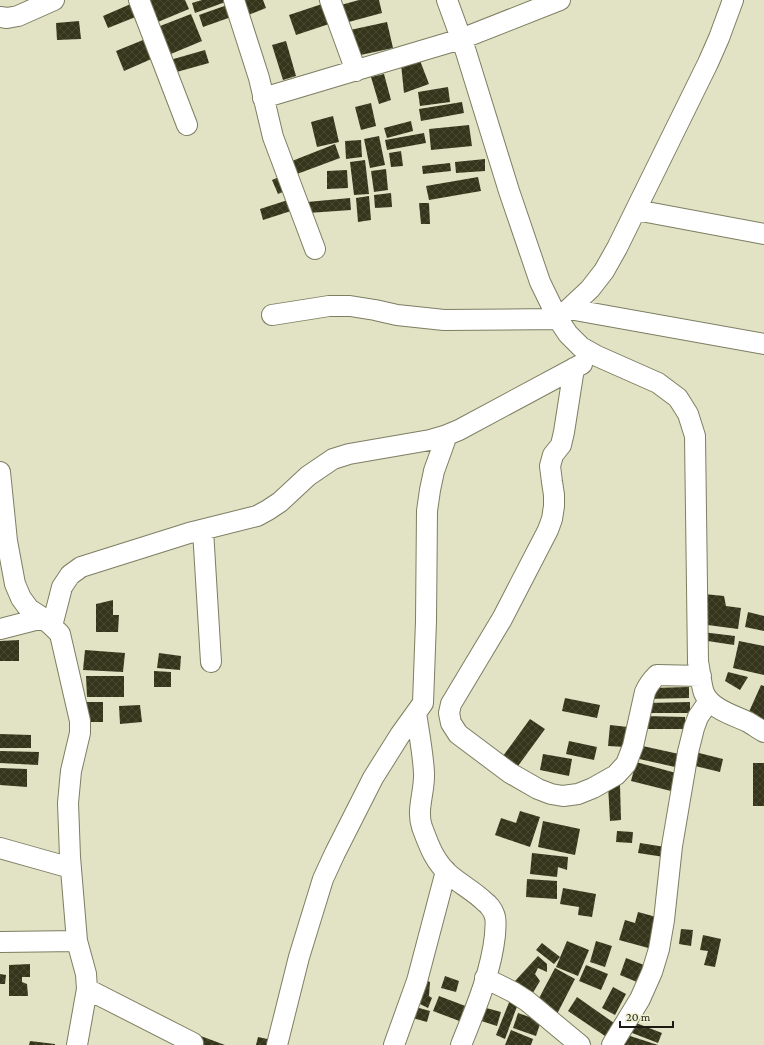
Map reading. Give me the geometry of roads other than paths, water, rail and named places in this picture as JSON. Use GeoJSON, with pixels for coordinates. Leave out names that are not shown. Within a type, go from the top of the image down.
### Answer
{"type":"FeatureCollection","features":[{"type":"Feature","properties":{"kind":"street"},"geometry":{"type":"LineString","coordinates":[[0,17],[7,18],[18,16],[54,0]]}},
{"type":"Feature","properties":{"kind":"street"},"geometry":{"type":"LineString","coordinates":[[139,0],[187,125]]}},
{"type":"Feature","properties":{"kind":"street"},"geometry":{"type":"LineString","coordinates":[[234,0],[259,78],[273,137],[315,249]]}},
{"type":"Feature","properties":{"kind":"street"},"geometry":{"type":"LineString","coordinates":[[330,0],[356,71]]}},
{"type":"Feature","properties":{"kind":"street"},"geometry":{"type":"LineString","coordinates":[[447,0],[509,191],[538,274],[563,314],[568,334],[581,347],[597,356],[658,383],[678,398],[688,414],[695,436],[697,641],[698,662],[704,692],[709,701],[764,732]]}},
{"type":"Feature","properties":{"kind":"street"},"geometry":{"type":"LineString","coordinates":[[263,98],[461,40],[560,0]]}},
{"type":"Feature","properties":{"kind":"street"},"geometry":{"type":"LineString","coordinates":[[563,314],[590,289],[604,271],[617,248],[720,38],[733,0]]}},
{"type":"Feature","properties":{"kind":"street"},"geometry":{"type":"LineString","coordinates":[[636,210],[764,234]]}},
{"type":"Feature","properties":{"kind":"street"},"geometry":{"type":"LineString","coordinates":[[272,315],[330,306],[350,306],[397,315],[444,320],[563,314],[764,344]]}},
{"type":"Feature","properties":{"kind":"street"},"geometry":{"type":"LineString","coordinates":[[48,622],[62,587],[70,575],[81,567],[189,533],[257,516],[280,502],[308,476],[333,459],[349,454],[430,440],[447,435],[597,356]]}},
{"type":"Feature","properties":{"kind":"street"},"geometry":{"type":"LineString","coordinates":[[574,368],[561,445],[553,455],[550,466],[554,496],[552,519],[548,530],[502,619],[451,704],[449,713],[451,723],[458,734],[510,774],[538,789],[551,794],[563,796],[578,794],[593,788],[616,775],[626,764],[633,746],[645,692],[648,685],[657,675],[701,676]]}},
{"type":"Feature","properties":{"kind":"street"},"geometry":{"type":"LineString","coordinates":[[277,1045],[299,957],[323,879],[373,778],[400,735],[423,703],[428,504],[434,471],[447,435]]}},
{"type":"Feature","properties":{"kind":"street"},"geometry":{"type":"LineString","coordinates":[[0,472],[4,543],[20,598],[29,609],[48,622],[60,634],[80,721],[80,733],[68,789],[71,868],[77,941],[86,974],[87,989],[77,1045]]}},
{"type":"Feature","properties":{"kind":"street"},"geometry":{"type":"LineString","coordinates":[[203,530],[211,662]]}},
{"type":"Feature","properties":{"kind":"street"},"geometry":{"type":"LineString","coordinates":[[0,629],[48,622]]}},
{"type":"Feature","properties":{"kind":"street"},"geometry":{"type":"LineString","coordinates":[[612,1045],[640,999],[652,972],[659,949],[664,920],[672,846],[688,752],[698,717],[709,701]]}},
{"type":"Feature","properties":{"kind":"street"},"geometry":{"type":"LineString","coordinates":[[416,713],[423,757],[424,774],[419,815],[422,826],[435,858],[441,866],[451,876],[485,902],[494,913],[496,923],[493,946],[479,999],[461,1045]]}},
{"type":"Feature","properties":{"kind":"street"},"geometry":{"type":"LineString","coordinates":[[0,848],[71,868]]}},
{"type":"Feature","properties":{"kind":"street"},"geometry":{"type":"LineString","coordinates":[[394,1045],[417,981],[446,871]]}},
{"type":"Feature","properties":{"kind":"street"},"geometry":{"type":"LineString","coordinates":[[0,942],[77,941]]}},
{"type":"Feature","properties":{"kind":"street"},"geometry":{"type":"LineString","coordinates":[[485,978],[527,1001],[580,1045]]}},
{"type":"Feature","properties":{"kind":"street"},"geometry":{"type":"LineString","coordinates":[[87,989],[193,1043]]}}]}
